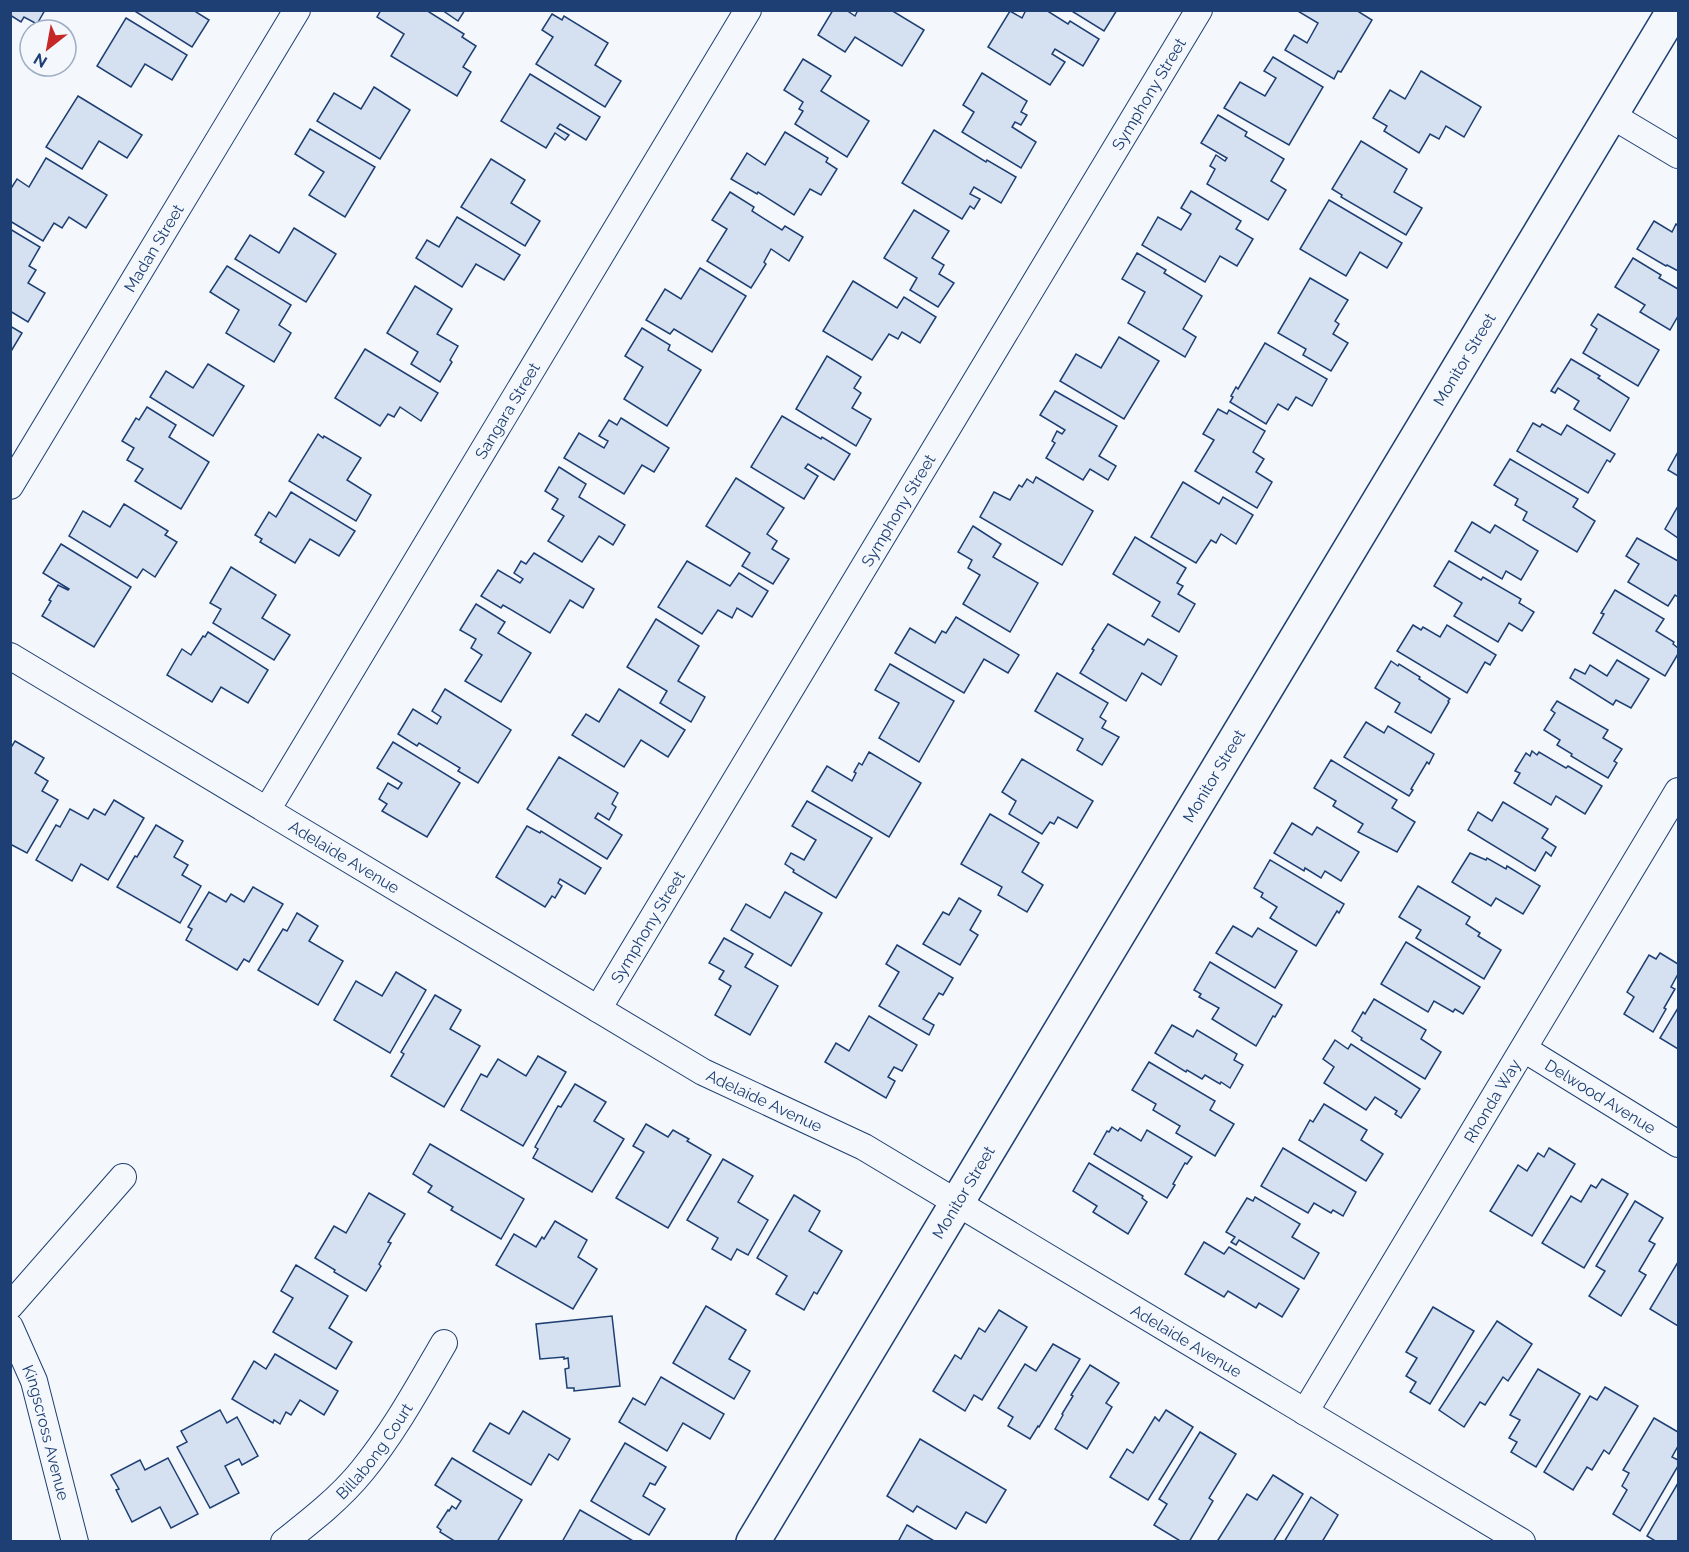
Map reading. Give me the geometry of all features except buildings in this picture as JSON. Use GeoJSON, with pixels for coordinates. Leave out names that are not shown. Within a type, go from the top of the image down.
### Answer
{"type":"FeatureCollection","features":[{"type":"Feature","properties":{"kind":"street","name":"Madan Street"},"geometry":{"type":"LineString","coordinates":[[10,486],[297,10]]}},
{"type":"Feature","properties":{"kind":"street","name":"Sangara Street"},"geometry":{"type":"LineString","coordinates":[[267,810],[748,10]]}},
{"type":"Feature","properties":{"kind":"street","name":"Symphony Street"},"geometry":{"type":"LineString","coordinates":[[598,1009],[1199,10]]}},
{"type":"Feature","properties":{"kind":"street","name":"Monitor Street"},"geometry":{"type":"LineString","coordinates":[[753,1542],[1674,10]]}},
{"type":"Feature","properties":{"kind":"street"},"geometry":{"type":"LineString","coordinates":[[1611,115],[1678,155]]}},
{"type":"Feature","properties":{"kind":"street","name":"Adelaide Avenue"},"geometry":{"type":"LineString","coordinates":[[10,656],[703,1072],[864,1147],[1522,1542]]}},
{"type":"Feature","properties":{"kind":"street","name":"Rhonda Way"},"geometry":{"type":"LineString","coordinates":[[1305,1412],[1678,791]]}},
{"type":"Feature","properties":{"kind":"street","name":"Delwood Avenue"},"geometry":{"type":"LineString","coordinates":[[1524,1049],[1678,1144]]}},
{"type":"Feature","properties":{"kind":"street"},"geometry":{"type":"LineString","coordinates":[[10,1306],[123,1177]]}},
{"type":"Feature","properties":{"kind":"street","name":"Kingscross Avenue"},"geometry":{"type":"LineString","coordinates":[[10,1327],[34,1381],[75,1542]]}},
{"type":"Feature","properties":{"kind":"street","name":"Billabong Court"},"geometry":{"type":"LineString","coordinates":[[284,1542],[324,1511],[362,1471],[395,1425],[444,1343]]}}]}
